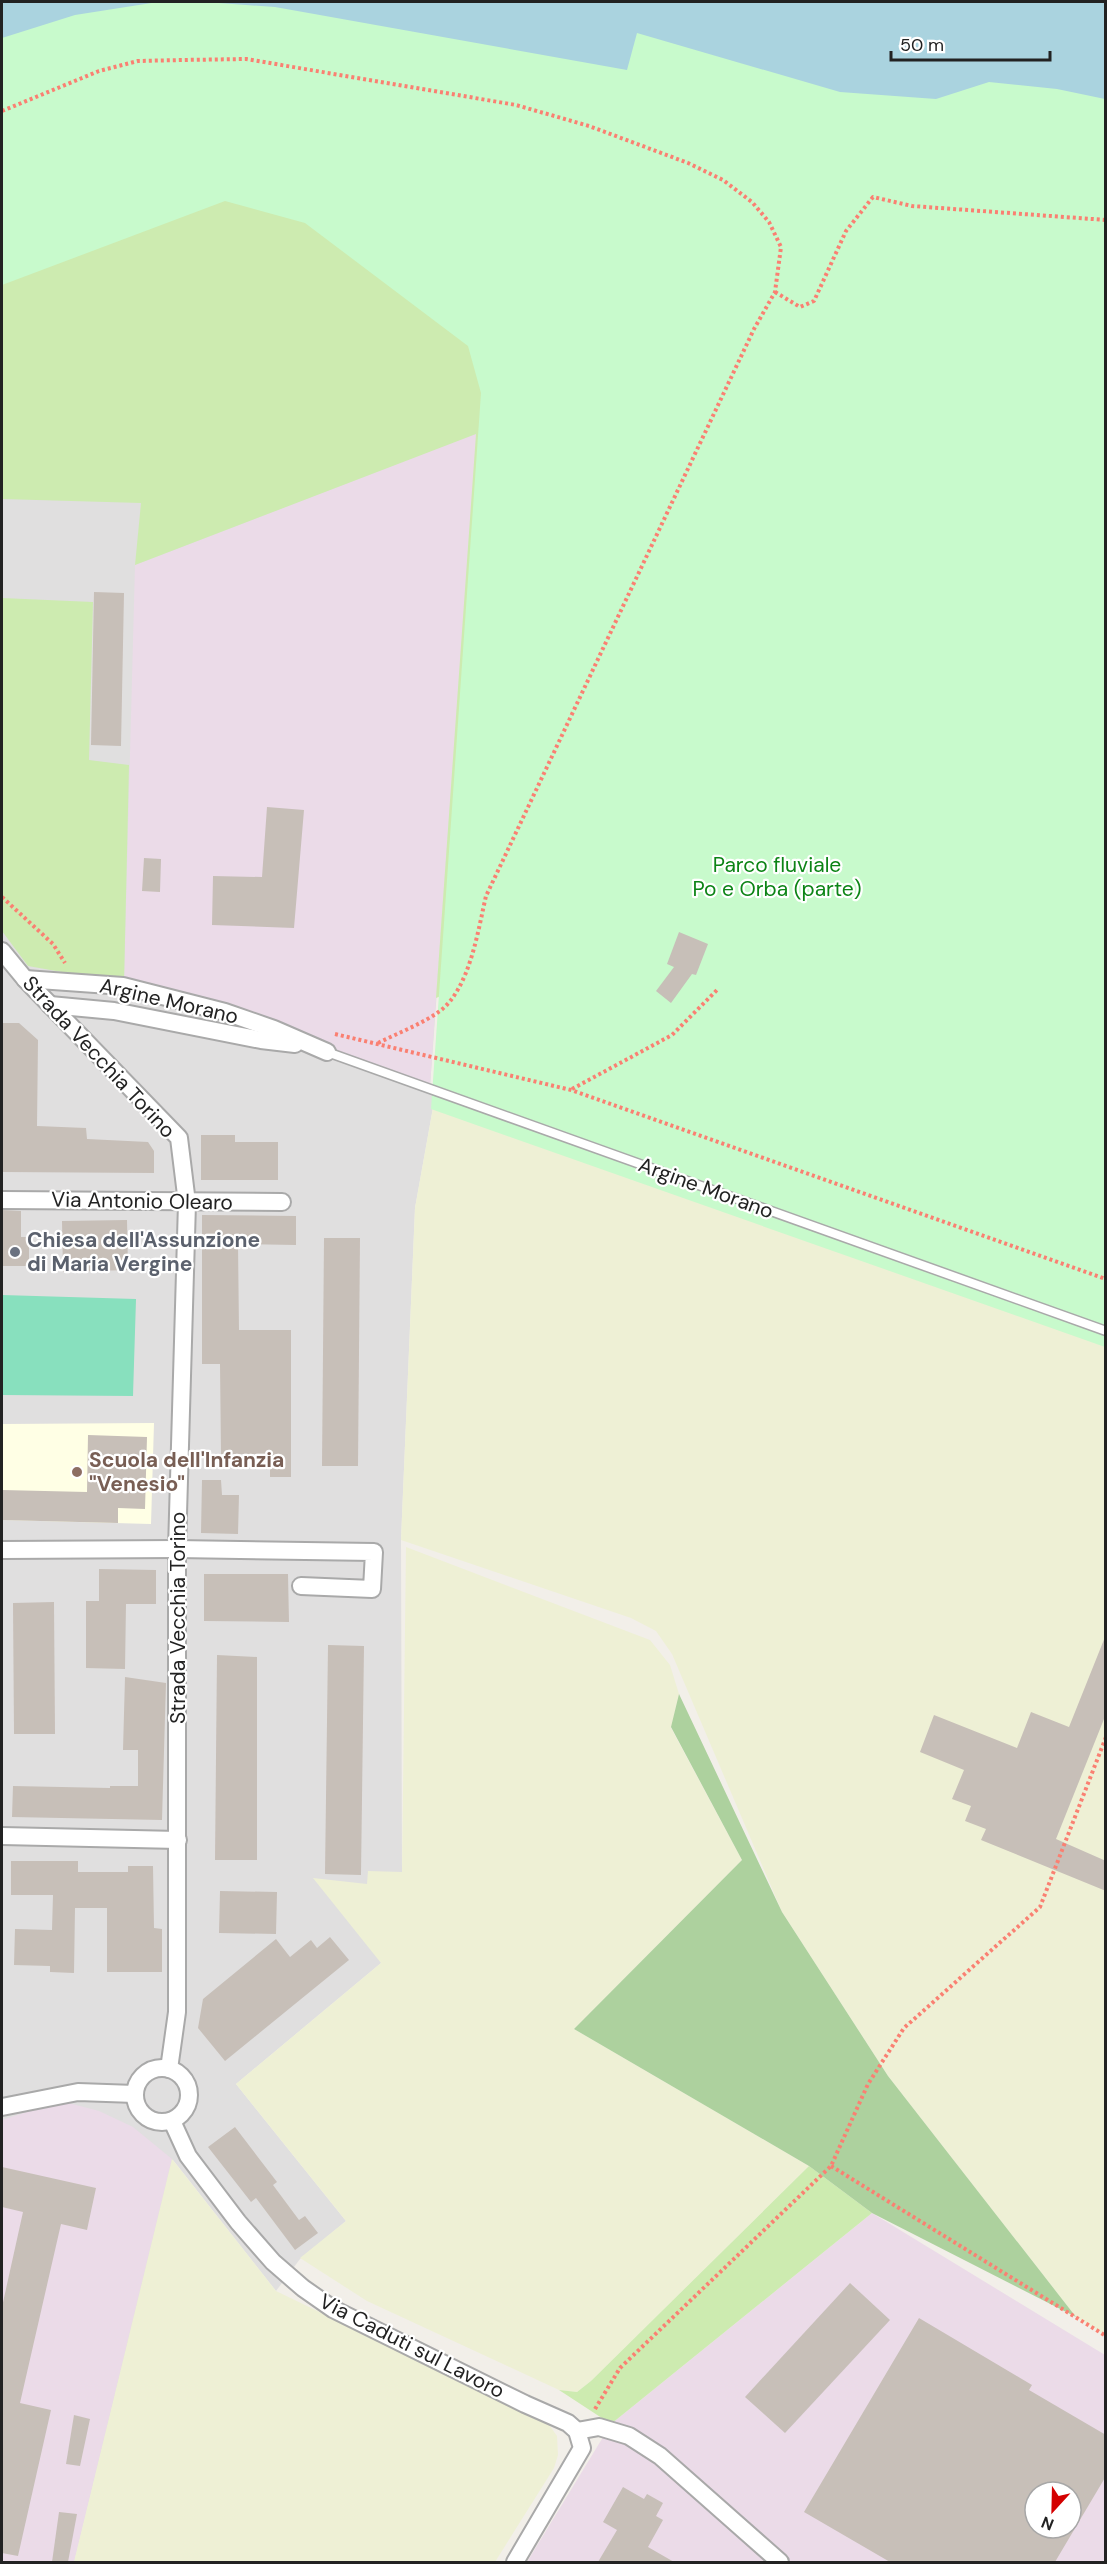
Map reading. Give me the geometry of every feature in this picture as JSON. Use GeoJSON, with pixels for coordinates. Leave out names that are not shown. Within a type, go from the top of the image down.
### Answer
{"type":"FeatureCollection","features":[{"type":"Feature","properties":{"kind":"street","name":"Strada Vecchia Torino"},"geometry":{"type":"LineString","coordinates":[[2,951],[25,979],[179,1138],[187,1203],[177,1549],[177,2012],[169,2069]]}},
{"type":"Feature","properties":{"kind":"street","name":"Argine Morano"},"geometry":{"type":"LineString","coordinates":[[25,979],[123,986],[225,1012],[327,1052]]}},
{"type":"Feature","properties":{"kind":"street","name":"Argine Morano"},"geometry":{"type":"LineString","coordinates":[[50,1005],[114,1011],[261,1040],[307,1045]]}},
{"type":"Feature","properties":{"kind":"street","name":"Via Antonio Olearo"},"geometry":{"type":"LineString","coordinates":[[2,1200],[282,1202]]}},
{"type":"Feature","properties":{"kind":"street"},"geometry":{"type":"LineString","coordinates":[[2,1550],[177,1549],[374,1552],[372,1589],[301,1586]]}},
{"type":"Feature","properties":{"kind":"street"},"geometry":{"type":"LineString","coordinates":[[2,1836],[178,1840]]}},
{"type":"Feature","properties":{"kind":"street"},"geometry":{"type":"LineString","coordinates":[[161,2068],[169,2069],[184,2078],[190,2094],[186,2110],[172,2121],[163,2123],[146,2118],[140,2111],[135,2094],[140,2079],[146,2073],[161,2068]]}},
{"type":"Feature","properties":{"kind":"street"},"geometry":{"type":"LineString","coordinates":[[2,2107],[78,2092],[135,2094]]}},
{"type":"Feature","properties":{"kind":"street","name":"Via Caduti sul Lavoro"},"geometry":{"type":"LineString","coordinates":[[172,2121],[188,2156],[238,2222],[273,2262],[303,2288],[333,2309],[525,2404],[561,2419],[577,2431]]}},
{"type":"Feature","properties":{"kind":"street"},"geometry":{"type":"LineString","coordinates":[[515,2562],[582,2448],[577,2431],[599,2427],[629,2436],[660,2456],[780,2562]]}},
{"type":"Feature","properties":{"kind":"lane","name":"Argine Morano"},"geometry":{"type":"LineString","coordinates":[[327,1052],[1106,1331]]}},
{"type":"Feature","properties":{"kind":"path"},"geometry":{"type":"LineString","coordinates":[[2,111],[99,71],[138,61],[246,59],[516,105],[635,142],[723,180],[752,202],[769,222],[781,248],[775,292],[754,329],[486,896],[473,958],[460,986],[441,1010],[378,1043]]}},
{"type":"Feature","properties":{"kind":"path"},"geometry":{"type":"LineString","coordinates":[[775,292],[800,307],[814,301],[846,231],[873,197],[912,206],[1106,220]]}},
{"type":"Feature","properties":{"kind":"path"},"geometry":{"type":"LineString","coordinates":[[2,897],[53,944],[77,981]]}},
{"type":"Feature","properties":{"kind":"path"},"geometry":{"type":"LineString","coordinates":[[571,1090],[672,1035],[717,990]]}},
{"type":"Feature","properties":{"kind":"path"},"geometry":{"type":"LineString","coordinates":[[328,1032],[571,1090],[1106,1279]]}},
{"type":"Feature","properties":{"kind":"path"},"geometry":{"type":"LineString","coordinates":[[577,2431],[603,2399],[621,2368],[831,2166],[868,2084],[904,2028],[1040,1906],[1106,1737]]}},
{"type":"Feature","properties":{"kind":"path"},"geometry":{"type":"LineString","coordinates":[[831,2166],[1106,2336]]}},
{"type":"Feature","properties":{"kind":"shaded area"},"geometry":{"type":"Polygon","coordinates":[[[2,289],[481,372],[430,1086],[434,1102],[415,1208],[401,1540],[402,1873],[381,1963],[236,2084],[346,2221],[300,2259],[276,2291],[173,2160],[74,2562],[2,2562],[2,289]]]}},
{"type":"Feature","properties":{"kind":"shaded area"},"geometry":{"type":"Polygon","coordinates":[[[477,433],[430,1086],[124,983],[135,565],[477,433]]]}},
{"type":"Feature","properties":{"kind":"shaded area"},"geometry":{"type":"Polygon","coordinates":[[[434,1102],[1105,1345],[1105,2335],[1076,2317],[888,2076],[782,1912],[672,1654],[656,1631],[631,1618],[401,1540],[415,1208],[434,1102]]]}},
{"type":"Feature","properties":{"kind":"shaded area","name":"Scuola dell'Infanzia \"Venesio\""},"geometry":{"type":"Polygon","coordinates":[[[154,1423],[151,1524],[2,1520],[2,1424],[154,1423]]]}},
{"type":"Feature","properties":{"kind":"shaded area"},"geometry":{"type":"Polygon","coordinates":[[[406,1547],[650,1640],[670,1665],[679,1694],[671,1728],[742,1860],[574,2029],[809,2166],[591,2381],[577,2392],[559,2390],[367,2301],[300,2258],[346,2221],[236,2084],[381,1963],[313,1878],[367,1884],[368,1871],[402,1872],[406,1547]]]}},
{"type":"Feature","properties":{"kind":"shaded area"},"geometry":{"type":"Polygon","coordinates":[[[61,2101],[99,2111],[133,2127],[172,2159],[74,2562],[2,2562],[2,2120],[61,2101]]]}},
{"type":"Feature","properties":{"kind":"shaded area"},"geometry":{"type":"Polygon","coordinates":[[[172,2159],[276,2291],[547,2422],[557,2436],[558,2455],[554,2468],[495,2562],[74,2562],[172,2159]]]}},
{"type":"Feature","properties":{"kind":"shaded area"},"geometry":{"type":"Polygon","coordinates":[[[872,2213],[1105,2355],[1105,2562],[527,2562],[611,2424],[872,2213]]]}},
{"type":"Feature","properties":{"kind":"green space","name":"Parco fluviale Po e Orba (parte)"},"geometry":{"type":"Polygon","coordinates":[[[2,2],[1105,2],[1105,1347],[431,1109],[481,393],[468,346],[305,223],[225,201],[2,285],[2,2]]]}},
{"type":"Feature","properties":{"kind":"green space"},"geometry":{"type":"Polygon","coordinates":[[[2,38],[626,70],[461,988],[436,998],[476,434],[135,565],[141,503],[2,499],[2,38]]]}},
{"type":"Feature","properties":{"kind":"green space"},"geometry":{"type":"Polygon","coordinates":[[[2,598],[93,602],[89,760],[129,765],[124,983],[28,966],[2,931],[2,598]]]}},
{"type":"Feature","properties":{"kind":"green space"},"geometry":{"type":"Polygon","coordinates":[[[2,1295],[136,1299],[133,1396],[2,1395],[2,1295]]]}},
{"type":"Feature","properties":{"kind":"green space"},"geometry":{"type":"Polygon","coordinates":[[[679,1694],[782,1912],[888,2076],[1076,2317],[872,2213],[809,2166],[574,2029],[742,1860],[671,1727],[679,1694]]]}},
{"type":"Feature","properties":{"kind":"green space"},"geometry":{"type":"Polygon","coordinates":[[[809,2166],[872,2213],[611,2424],[559,2390],[577,2392],[591,2381],[809,2166]]]}},
{"type":"Feature","properties":{"kind":"water"},"geometry":{"type":"Polygon","coordinates":[[[2,2],[158,2],[75,15],[2,38],[2,2]]]}},
{"type":"Feature","properties":{"kind":"water"},"geometry":{"type":"Polygon","coordinates":[[[205,2],[1105,2],[1105,99],[1057,89],[989,82],[936,99],[840,92],[637,33],[627,70],[275,7],[205,2]]]}},
{"type":"Feature","properties":{"kind":"building"},"geometry":{"type":"Polygon","coordinates":[[[94,592],[124,593],[121,746],[91,745],[94,592]]]}},
{"type":"Feature","properties":{"kind":"building"},"geometry":{"type":"Polygon","coordinates":[[[267,807],[304,810],[294,928],[212,925],[213,876],[262,877],[267,807]]]}},
{"type":"Feature","properties":{"kind":"building"},"geometry":{"type":"Polygon","coordinates":[[[144,858],[161,859],[160,892],[142,891],[144,858]]]}},
{"type":"Feature","properties":{"kind":"building"},"geometry":{"type":"Polygon","coordinates":[[[679,932],[708,944],[696,975],[692,974],[671,1003],[656,991],[674,967],[667,964],[679,932]]]}},
{"type":"Feature","properties":{"kind":"building"},"geometry":{"type":"Polygon","coordinates":[[[2,1023],[19,1023],[38,1040],[37,1126],[86,1128],[87,1139],[148,1142],[154,1151],[154,1173],[2,1172],[2,1023]]]}},
{"type":"Feature","properties":{"kind":"building"},"geometry":{"type":"Polygon","coordinates":[[[201,1135],[235,1135],[235,1142],[278,1142],[278,1180],[201,1180],[201,1135]]]}},
{"type":"Feature","properties":{"kind":"building","name":"Chiesa dell'Assunzione di Maria Vergine"},"geometry":{"type":"Polygon","coordinates":[[[2,1210],[21,1211],[21,1237],[29,1237],[29,1266],[2,1266],[2,1210]]]}},
{"type":"Feature","properties":{"kind":"building"},"geometry":{"type":"Polygon","coordinates":[[[202,1215],[296,1216],[296,1245],[238,1244],[239,1330],[291,1330],[291,1477],[270,1477],[270,1454],[221,1454],[220,1364],[202,1364],[202,1215]]]}},
{"type":"Feature","properties":{"kind":"building"},"geometry":{"type":"Polygon","coordinates":[[[127,1220],[128,1270],[63,1272],[62,1221],[127,1220]]]}},
{"type":"Feature","properties":{"kind":"building"},"geometry":{"type":"Polygon","coordinates":[[[324,1238],[360,1238],[358,1466],[322,1466],[324,1238]]]}},
{"type":"Feature","properties":{"kind":"building"},"geometry":{"type":"Polygon","coordinates":[[[88,1435],[147,1437],[145,1509],[118,1508],[118,1523],[2,1520],[2,1490],[87,1492],[88,1435]]]}},
{"type":"Feature","properties":{"kind":"building"},"geometry":{"type":"Polygon","coordinates":[[[202,1480],[221,1480],[222,1495],[239,1495],[238,1534],[201,1533],[202,1480]]]}},
{"type":"Feature","properties":{"kind":"building"},"geometry":{"type":"Polygon","coordinates":[[[99,1569],[156,1570],[156,1604],[126,1604],[125,1669],[86,1668],[86,1601],[99,1601],[99,1569]]]}},
{"type":"Feature","properties":{"kind":"building"},"geometry":{"type":"Polygon","coordinates":[[[204,1574],[288,1574],[289,1622],[204,1621],[204,1574]]]}},
{"type":"Feature","properties":{"kind":"building"},"geometry":{"type":"Polygon","coordinates":[[[54,1602],[55,1734],[14,1734],[13,1603],[54,1602]]]}},
{"type":"Feature","properties":{"kind":"building"},"geometry":{"type":"Polygon","coordinates":[[[1105,1637],[1106,1714],[1056,1839],[1106,1861],[1106,1891],[981,1840],[986,1829],[965,1821],[971,1806],[952,1799],[964,1770],[920,1752],[934,1715],[1017,1748],[1031,1712],[1069,1727],[1105,1637]]]}},
{"type":"Feature","properties":{"kind":"building"},"geometry":{"type":"Polygon","coordinates":[[[328,1645],[364,1646],[361,1875],[325,1874],[328,1645]]]}},
{"type":"Feature","properties":{"kind":"building"},"geometry":{"type":"Polygon","coordinates":[[[217,1655],[257,1657],[257,1860],[215,1860],[217,1655]]]}},
{"type":"Feature","properties":{"kind":"building"},"geometry":{"type":"Polygon","coordinates":[[[125,1677],[166,1683],[162,1820],[12,1817],[13,1786],[110,1788],[110,1786],[138,1786],[138,1750],[123,1750],[125,1677]]]}},
{"type":"Feature","properties":{"kind":"building"},"geometry":{"type":"Polygon","coordinates":[[[11,1861],[78,1861],[78,1872],[128,1872],[128,1866],[153,1866],[154,1928],[162,1929],[162,1972],[107,1972],[107,1908],[75,1908],[74,1973],[50,1972],[50,1966],[14,1965],[15,1929],[52,1930],[53,1895],[11,1895],[11,1861]]]}},
{"type":"Feature","properties":{"kind":"building"},"geometry":{"type":"Polygon","coordinates":[[[220,1891],[277,1892],[276,1934],[219,1933],[220,1891]]]}},
{"type":"Feature","properties":{"kind":"building"},"geometry":{"type":"Polygon","coordinates":[[[330,1937],[349,1960],[225,2061],[198,2028],[203,1999],[276,1939],[290,1957],[311,1940],[317,1948],[330,1937]]]}},
{"type":"Feature","properties":{"kind":"building"},"geometry":{"type":"Polygon","coordinates":[[[235,2127],[277,2182],[273,2185],[299,2220],[305,2216],[318,2233],[295,2250],[256,2198],[251,2202],[208,2147],[235,2127]]]}},
{"type":"Feature","properties":{"kind":"building"},"geometry":{"type":"Polygon","coordinates":[[[2,2167],[96,2188],[87,2230],[61,2224],[20,2403],[51,2410],[18,2556],[2,2553],[2,2307],[23,2212],[2,2207],[2,2167]]]}},
{"type":"Feature","properties":{"kind":"building"},"geometry":{"type":"Polygon","coordinates":[[[850,2283],[890,2320],[785,2433],[745,2397],[850,2283]]]}},
{"type":"Feature","properties":{"kind":"building"},"geometry":{"type":"Polygon","coordinates":[[[919,2318],[1032,2385],[1029,2390],[1106,2435],[1106,2476],[1083,2515],[1083,2480],[1023,2480],[1023,2540],[1068,2540],[1055,2562],[890,2562],[804,2512],[919,2318]]]}},
{"type":"Feature","properties":{"kind":"building"},"geometry":{"type":"Polygon","coordinates":[[[74,2415],[90,2419],[80,2466],[66,2464],[74,2415]]]}},
{"type":"Feature","properties":{"kind":"building"},"geometry":{"type":"Polygon","coordinates":[[[623,2487],[644,2499],[647,2494],[663,2503],[656,2516],[663,2520],[648,2547],[674,2562],[598,2562],[617,2530],[603,2522],[623,2487]]]}},
{"type":"Feature","properties":{"kind":"building"},"geometry":{"type":"Polygon","coordinates":[[[59,2512],[77,2514],[68,2562],[52,2562],[59,2512]]]}},
{"type":"Feature","properties":{"kind":"place","name":"Chiesa dell'Assunzione di Maria Vergine"},"geometry":{"type":"Point","coordinates":[15,1252]}},
{"type":"Feature","properties":{"kind":"place","name":"Scuola dell'Infanzia \"Venesio\""},"geometry":{"type":"Point","coordinates":[77,1472]}}]}
